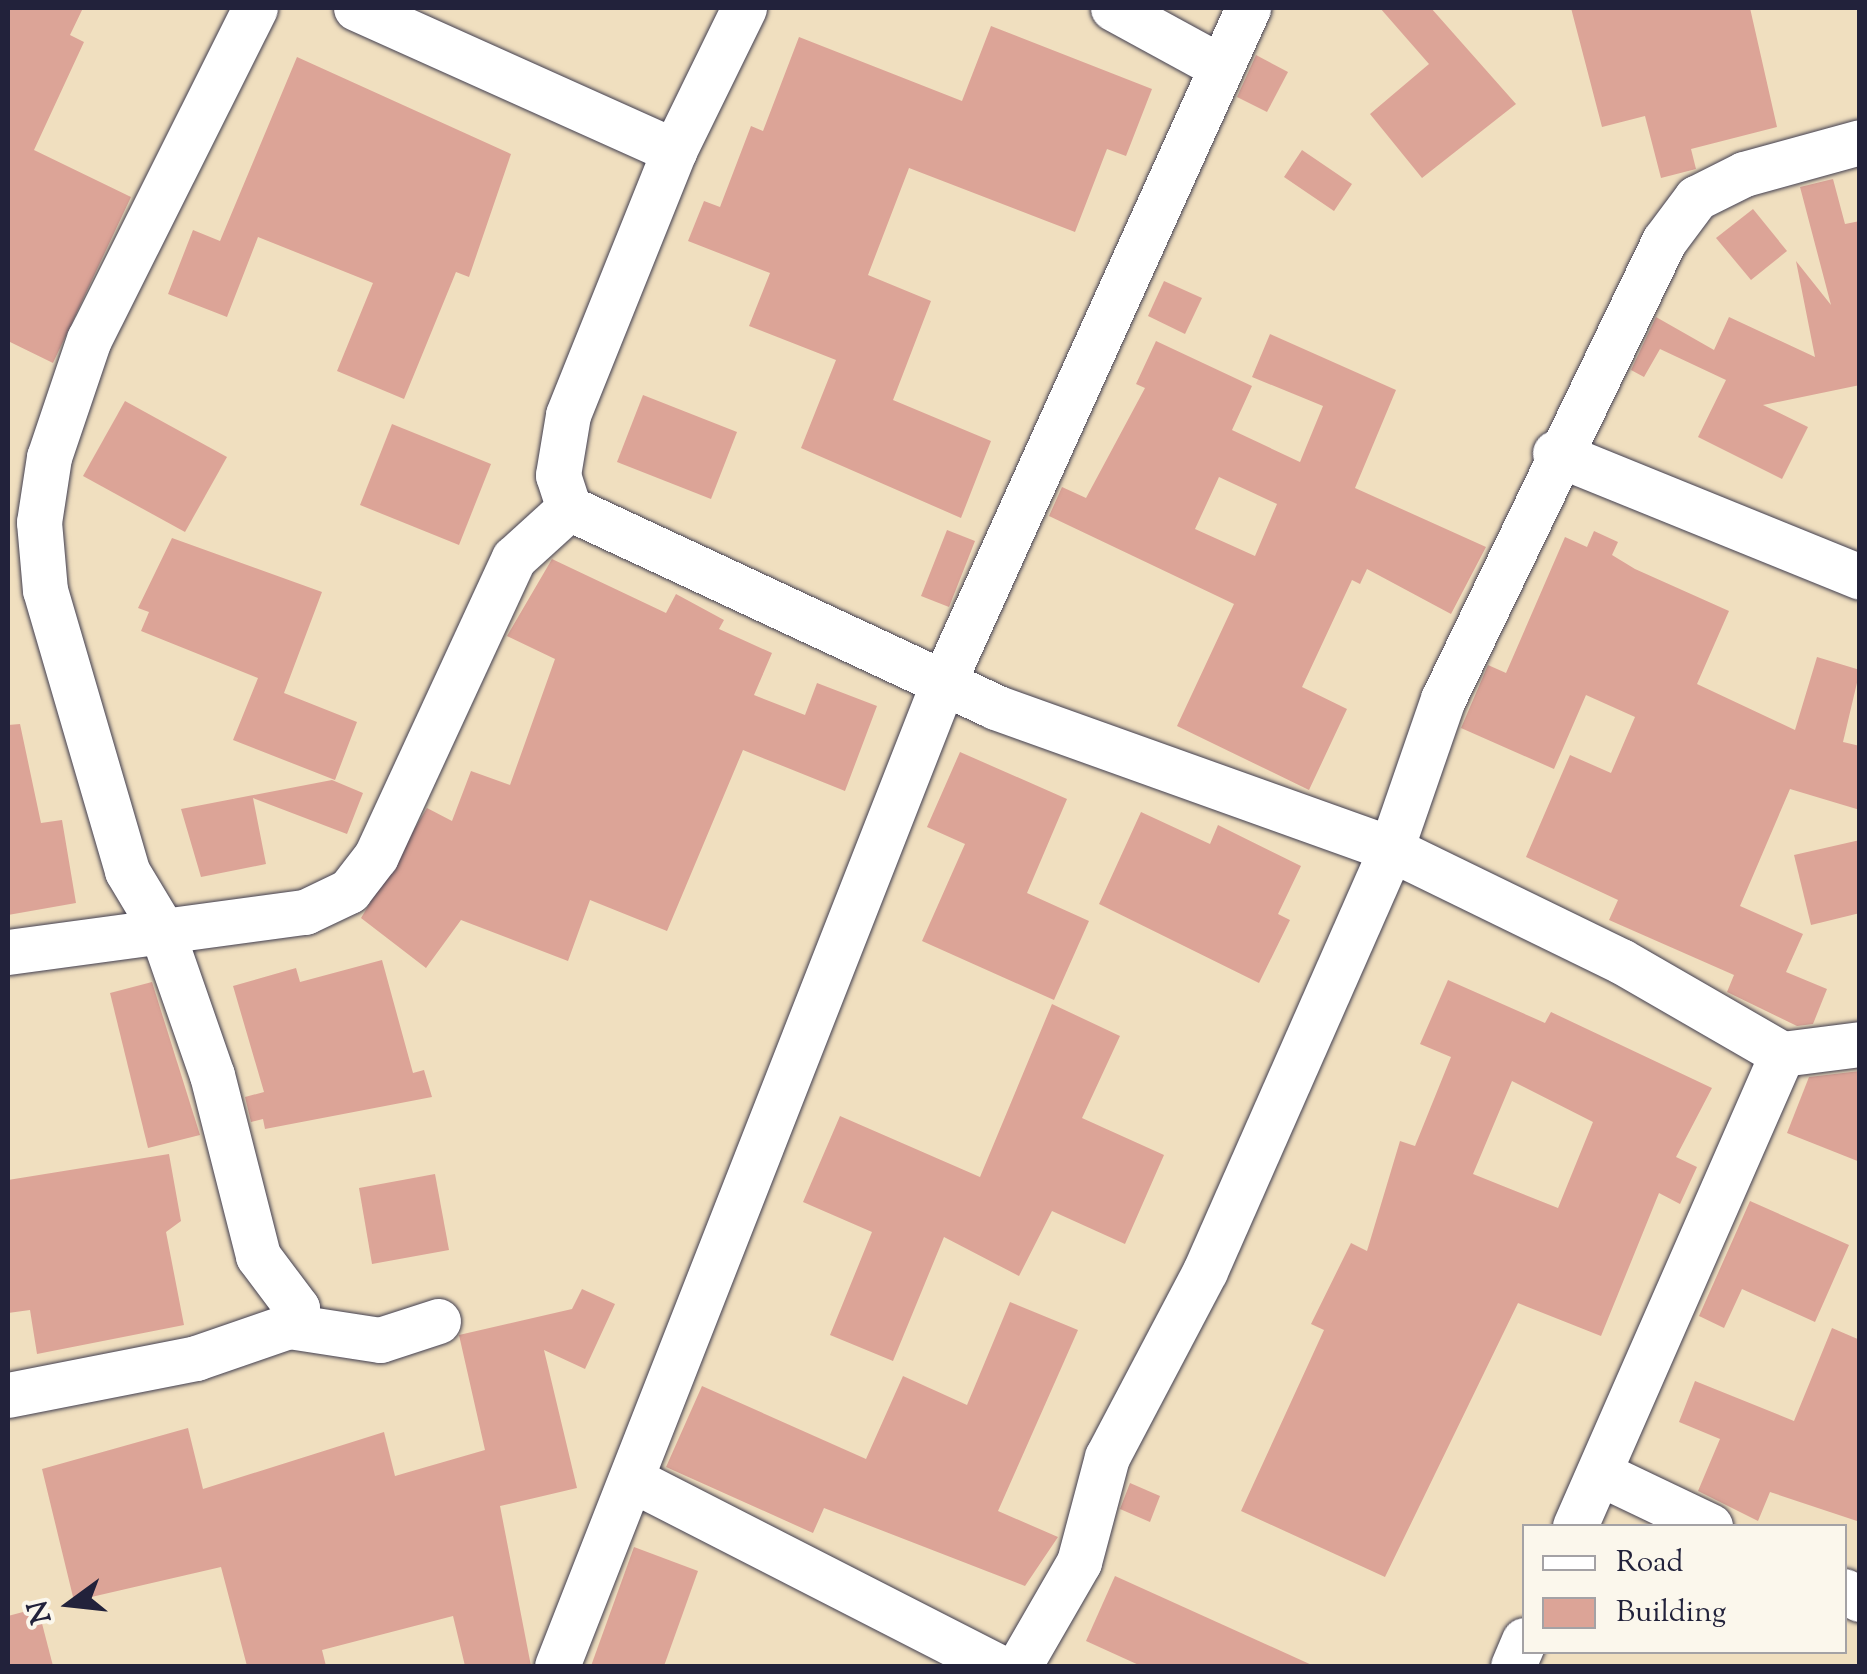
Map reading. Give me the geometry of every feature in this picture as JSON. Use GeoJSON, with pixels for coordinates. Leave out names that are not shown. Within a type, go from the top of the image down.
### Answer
{"type":"FeatureCollection","features":[{"type":"Feature","properties":{"kind":"street"},"geometry":{"type":"LineString","coordinates":[[256,8],[89,339],[49,456],[39,522],[46,590],[127,871],[160,926],[258,1256],[297,1308],[289,1326]]}},
{"type":"Feature","properties":{"kind":"street"},"geometry":{"type":"LineString","coordinates":[[356,8],[674,151]]}},
{"type":"Feature","properties":{"kind":"street"},"geometry":{"type":"LineString","coordinates":[[744,8],[674,151],[568,416],[558,475],[569,508],[943,683],[1391,849],[1621,960],[1782,1054],[1860,1044]]}},
{"type":"Feature","properties":{"kind":"street"},"geometry":{"type":"LineString","coordinates":[[1113,8],[1221,68]]}},
{"type":"Feature","properties":{"kind":"street"},"geometry":{"type":"LineString","coordinates":[[558,1666],[943,683],[1248,8]]}},
{"type":"Feature","properties":{"kind":"street"},"geometry":{"type":"LineString","coordinates":[[1019,1666],[1079,1562],[1107,1457],[1205,1271],[1391,849],[1443,699],[1554,453],[1664,241],[1696,198],[1744,174],[1860,142]]}},
{"type":"Feature","properties":{"kind":"street"},"geometry":{"type":"LineString","coordinates":[[1554,453],[1860,577]]}},
{"type":"Feature","properties":{"kind":"street"},"geometry":{"type":"LineString","coordinates":[[8,952],[160,926],[305,912],[349,891],[376,856],[514,558],[569,508]]}},
{"type":"Feature","properties":{"kind":"street"},"geometry":{"type":"LineString","coordinates":[[1576,1524],[1782,1054]]}},
{"type":"Feature","properties":{"kind":"street"},"geometry":{"type":"LineString","coordinates":[[8,1394],[196,1358],[289,1326],[380,1340],[438,1320]]}},
{"type":"Feature","properties":{"kind":"street"},"geometry":{"type":"LineString","coordinates":[[1599,1473],[1706,1524]]}},
{"type":"Feature","properties":{"kind":"street"},"geometry":{"type":"LineString","coordinates":[[633,1480],[996,1666]]}},
{"type":"Feature","properties":{"kind":"building"},"geometry":{"type":"Polygon","coordinates":[[[8,8],[83,8],[70,35],[84,42],[34,150],[131,197],[53,363],[8,341],[8,8]]]}},
{"type":"Feature","properties":{"kind":"building"},"geometry":{"type":"Polygon","coordinates":[[[1380,8],[1431,8],[1516,104],[1422,178],[1370,114],[1429,64],[1380,8]]]}},
{"type":"Feature","properties":{"kind":"building"},"geometry":{"type":"Polygon","coordinates":[[[1571,8],[1750,8],[1777,127],[1691,149],[1696,169],[1661,178],[1645,116],[1602,127],[1571,8]]]}},
{"type":"Feature","properties":{"kind":"building"},"geometry":{"type":"Polygon","coordinates":[[[991,26],[1152,89],[1126,156],[1107,149],[1075,232],[909,168],[868,275],[931,301],[893,400],[991,441],[961,518],[801,448],[836,360],[749,326],[770,273],[688,241],[704,201],[720,207],[751,126],[763,131],[799,37],[962,101],[991,26]]]}},
{"type":"Feature","properties":{"kind":"building"},"geometry":{"type":"Polygon","coordinates":[[[1256,55],[1288,72],[1267,112],[1237,97],[1256,55]]]}},
{"type":"Feature","properties":{"kind":"building"},"geometry":{"type":"Polygon","coordinates":[[[297,57],[511,154],[469,277],[456,272],[404,399],[337,371],[373,283],[258,237],[227,317],[168,294],[193,230],[220,241],[297,57]]]}},
{"type":"Feature","properties":{"kind":"building"},"geometry":{"type":"Polygon","coordinates":[[[1302,150],[1352,184],[1334,211],[1284,177],[1302,150]]]}},
{"type":"Feature","properties":{"kind":"building"},"geometry":{"type":"Polygon","coordinates":[[[1833,179],[1845,224],[1860,221],[1860,385],[1763,405],[1808,427],[1782,479],[1698,437],[1726,380],[1660,349],[1644,377],[1631,370],[1656,317],[1714,350],[1729,317],[1815,357],[1796,261],[1831,305],[1800,187],[1833,179]]]}},
{"type":"Feature","properties":{"kind":"building"},"geometry":{"type":"Polygon","coordinates":[[[1753,209],[1787,251],[1751,280],[1716,238],[1753,209]]]}},
{"type":"Feature","properties":{"kind":"building"},"geometry":{"type":"Polygon","coordinates":[[[1164,281],[1202,298],[1185,334],[1148,316],[1164,281]]]}},
{"type":"Feature","properties":{"kind":"building"},"geometry":{"type":"Polygon","coordinates":[[[1270,334],[1396,390],[1355,488],[1486,547],[1451,614],[1367,569],[1360,584],[1352,580],[1302,687],[1347,709],[1309,790],[1177,726],[1234,604],[1049,516],[1062,487],[1086,498],[1145,388],[1136,384],[1156,341],[1252,386],[1232,430],[1300,462],[1323,406],[1252,377],[1270,334]],[[1219,477],[1195,529],[1255,556],[1277,504],[1219,477]]]}},
{"type":"Feature","properties":{"kind":"building"},"geometry":{"type":"Polygon","coordinates":[[[643,395],[737,432],[711,499],[617,462],[643,395]]]}},
{"type":"Feature","properties":{"kind":"building"},"geometry":{"type":"Polygon","coordinates":[[[125,401],[227,457],[185,532],[83,476],[125,401]]]}},
{"type":"Feature","properties":{"kind":"building"},"geometry":{"type":"Polygon","coordinates":[[[392,424],[491,464],[459,545],[360,505],[392,424]]]}},
{"type":"Feature","properties":{"kind":"building"},"geometry":{"type":"Polygon","coordinates":[[[947,530],[975,541],[949,607],[921,596],[947,530]]]}},
{"type":"Feature","properties":{"kind":"building"},"geometry":{"type":"Polygon","coordinates":[[[1594,531],[1618,542],[1612,555],[1635,569],[1729,611],[1697,684],[1795,730],[1817,657],[1860,670],[1843,742],[1860,746],[1860,810],[1790,789],[1740,906],[1803,934],[1786,972],[1827,989],[1813,1024],[1797,1026],[1727,992],[1734,975],[1609,920],[1618,900],[1526,857],[1570,755],[1611,773],[1635,717],[1586,695],[1554,769],[1461,728],[1488,665],[1506,673],[1565,537],[1587,547],[1594,531]]]}},
{"type":"Feature","properties":{"kind":"building"},"geometry":{"type":"Polygon","coordinates":[[[172,538],[322,592],[284,693],[357,722],[335,780],[233,740],[258,678],[141,631],[149,612],[138,608],[172,538]]]}},
{"type":"Feature","properties":{"kind":"building"},"geometry":{"type":"Polygon","coordinates":[[[552,559],[666,613],[676,594],[724,620],[719,629],[772,653],[754,695],[805,715],[817,683],[877,706],[845,791],[743,750],[667,931],[590,900],[568,961],[461,920],[426,968],[361,918],[427,808],[452,821],[471,771],[510,785],[555,659],[507,636],[552,559]]]}},
{"type":"Feature","properties":{"kind":"building"},"geometry":{"type":"Polygon","coordinates":[[[20,724],[41,823],[62,820],[76,903],[8,915],[8,725],[20,724]]]}},
{"type":"Feature","properties":{"kind":"building"},"geometry":{"type":"Polygon","coordinates":[[[960,752],[1067,799],[1027,893],[1089,921],[1054,1000],[922,941],[965,844],[927,827],[960,752]]]}},
{"type":"Feature","properties":{"kind":"building"},"geometry":{"type":"Polygon","coordinates":[[[332,780],[363,793],[347,834],[253,798],[266,864],[201,877],[181,809],[332,780]]]}},
{"type":"Feature","properties":{"kind":"building"},"geometry":{"type":"Polygon","coordinates":[[[1141,812],[1210,844],[1218,825],[1301,866],[1278,914],[1290,920],[1259,983],[1099,904],[1141,812]]]}},
{"type":"Feature","properties":{"kind":"building"},"geometry":{"type":"Polygon","coordinates":[[[1860,840],[1860,913],[1811,925],[1794,855],[1860,840]]]}},
{"type":"Feature","properties":{"kind":"building"},"geometry":{"type":"Polygon","coordinates":[[[382,960],[413,1073],[424,1070],[432,1097],[265,1129],[263,1119],[251,1122],[245,1097],[264,1092],[233,986],[296,968],[300,982],[382,960]]]}},
{"type":"Feature","properties":{"kind":"building"},"geometry":{"type":"Polygon","coordinates":[[[1448,980],[1545,1023],[1551,1012],[1712,1088],[1676,1157],[1697,1167],[1680,1204],[1659,1193],[1601,1336],[1518,1303],[1385,1577],[1241,1511],[1324,1330],[1311,1324],[1351,1243],[1367,1251],[1400,1141],[1415,1146],[1451,1057],[1420,1044],[1448,980]],[[1512,1081],[1473,1174],[1558,1208],[1593,1122],[1512,1081]]]}},
{"type":"Feature","properties":{"kind":"building"},"geometry":{"type":"Polygon","coordinates":[[[152,982],[200,1135],[148,1148],[110,993],[152,982]]]}},
{"type":"Feature","properties":{"kind":"building"},"geometry":{"type":"Polygon","coordinates":[[[1052,1004],[1120,1036],[1082,1118],[1164,1155],[1125,1244],[1052,1211],[1019,1276],[944,1237],[893,1361],[830,1335],[872,1232],[803,1202],[840,1116],[980,1177],[1052,1004]]]}},
{"type":"Feature","properties":{"kind":"building"},"geometry":{"type":"Polygon","coordinates":[[[1860,1071],[1860,1162],[1787,1133],[1809,1077],[1860,1071]]]}},
{"type":"Feature","properties":{"kind":"building"},"geometry":{"type":"Polygon","coordinates":[[[169,1154],[181,1221],[166,1232],[184,1325],[37,1354],[30,1310],[8,1313],[8,1180],[169,1154]]]}},
{"type":"Feature","properties":{"kind":"building"},"geometry":{"type":"Polygon","coordinates":[[[435,1174],[449,1250],[372,1264],[359,1188],[435,1174]]]}},
{"type":"Feature","properties":{"kind":"building"},"geometry":{"type":"Polygon","coordinates":[[[1750,1201],[1849,1245],[1815,1322],[1742,1289],[1724,1328],[1699,1316],[1750,1201]]]}},
{"type":"Feature","properties":{"kind":"building"},"geometry":{"type":"Polygon","coordinates":[[[582,1289],[615,1304],[585,1369],[544,1350],[577,1488],[500,1506],[531,1666],[465,1666],[453,1616],[322,1650],[326,1666],[247,1666],[221,1567],[74,1601],[42,1469],[188,1428],[203,1489],[384,1432],[395,1476],[485,1450],[459,1335],[572,1309],[582,1289]]]}},
{"type":"Feature","properties":{"kind":"building"},"geometry":{"type":"Polygon","coordinates":[[[1010,1302],[1078,1330],[998,1511],[1058,1537],[1025,1586],[824,1508],[813,1533],[666,1467],[702,1386],[866,1459],[903,1376],[967,1405],[1010,1302]]]}},
{"type":"Feature","properties":{"kind":"building"},"geometry":{"type":"Polygon","coordinates":[[[1832,1328],[1860,1340],[1860,1522],[1770,1492],[1758,1521],[1698,1491],[1720,1439],[1679,1422],[1695,1381],[1794,1421],[1832,1328]]]}},
{"type":"Feature","properties":{"kind":"building"},"geometry":{"type":"Polygon","coordinates":[[[1130,1483],[1160,1496],[1150,1522],[1120,1509],[1130,1483]]]}},
{"type":"Feature","properties":{"kind":"building"},"geometry":{"type":"Polygon","coordinates":[[[634,1547],[698,1571],[664,1666],[591,1666],[634,1547]]]}},
{"type":"Feature","properties":{"kind":"building"},"geometry":{"type":"Polygon","coordinates":[[[1115,1576],[1314,1666],[1141,1666],[1086,1641],[1115,1576]]]}},
{"type":"Feature","properties":{"kind":"building"},"geometry":{"type":"Polygon","coordinates":[[[38,1608],[53,1666],[8,1666],[8,1616],[38,1608]]]}}]}
